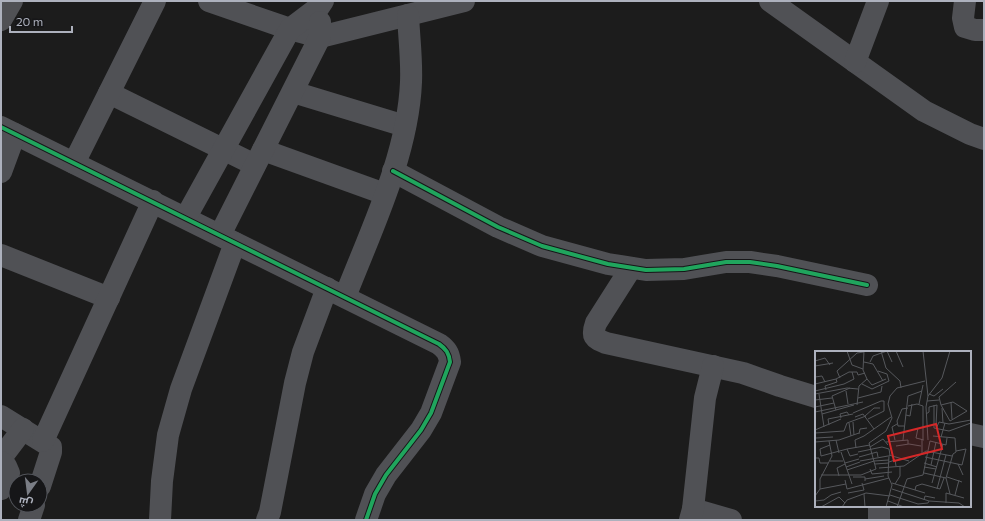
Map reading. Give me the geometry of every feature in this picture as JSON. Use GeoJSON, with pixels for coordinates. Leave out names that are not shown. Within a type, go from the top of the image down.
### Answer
{"type":"FeatureCollection","features":[{"type":"Feature","properties":{"kind":"street"},"geometry":{"type":"LineString","coordinates":[[1,20],[12,1]]}},
{"type":"Feature","properties":{"kind":"street"},"geometry":{"type":"LineString","coordinates":[[74,163],[155,1]]}},
{"type":"Feature","properties":{"kind":"street"},"geometry":{"type":"LineString","coordinates":[[210,1],[290,29],[320,37],[464,1]]}},
{"type":"Feature","properties":{"kind":"street"},"geometry":{"type":"LineString","coordinates":[[770,1],[924,111],[970,134],[984,138]]}},
{"type":"Feature","properties":{"kind":"street"},"geometry":{"type":"LineString","coordinates":[[855,62],[878,1]]}},
{"type":"Feature","properties":{"kind":"street"},"geometry":{"type":"LineString","coordinates":[[966,1],[963,18],[965,27],[974,30],[984,30]]}},
{"type":"Feature","properties":{"kind":"street"},"geometry":{"type":"LineString","coordinates":[[186,217],[290,29],[321,4]]}},
{"type":"Feature","properties":{"kind":"street"},"geometry":{"type":"LineString","coordinates":[[160,520],[162,481],[168,435],[227,239],[259,158],[320,37],[321,4]]}},
{"type":"Feature","properties":{"kind":"street"},"geometry":{"type":"LineString","coordinates":[[267,520],[270,512],[295,383],[303,352],[336,293],[385,194],[401,147],[411,82],[408,15]]}},
{"type":"Feature","properties":{"kind":"street"},"geometry":{"type":"LineString","coordinates":[[293,92],[405,126]]}},
{"type":"Feature","properties":{"kind":"street"},"geometry":{"type":"LineString","coordinates":[[109,93],[223,149],[385,194]]}},
{"type":"Feature","properties":{"kind":"street"},"geometry":{"type":"LineString","coordinates":[[1,172],[8,130],[186,217],[227,239],[439,344],[446,349],[450,355],[450,362],[431,413],[421,430],[386,475],[375,494],[366,520]]}},
{"type":"Feature","properties":{"kind":"street"},"geometry":{"type":"LineString","coordinates":[[393,170],[498,227],[542,246],[608,264],[646,270],[684,269],[726,262],[750,262],[777,266],[867,285]]}},
{"type":"Feature","properties":{"kind":"street"},"geometry":{"type":"LineString","coordinates":[[43,441],[153,201]]}},
{"type":"Feature","properties":{"kind":"street"},"geometry":{"type":"LineString","coordinates":[[1,255],[109,298]]}},
{"type":"Feature","properties":{"kind":"street"},"geometry":{"type":"LineString","coordinates":[[631,268],[596,323],[593,330],[593,335],[596,339],[606,343],[743,373],[780,386],[815,396]]}},
{"type":"Feature","properties":{"kind":"street"},"geometry":{"type":"LineString","coordinates":[[713,366],[706,398],[692,514],[731,520]]}},
{"type":"Feature","properties":{"kind":"street"},"geometry":{"type":"LineString","coordinates":[[1,416],[51,447],[44,473]]}},
{"type":"Feature","properties":{"kind":"street"},"geometry":{"type":"LineString","coordinates":[[1,458],[23,429]]}},
{"type":"Feature","properties":{"kind":"street"},"geometry":{"type":"LineString","coordinates":[[971,434],[984,437]]}},
{"type":"Feature","properties":{"kind":"street"},"geometry":{"type":"LineString","coordinates":[[1,462],[6,466],[9,473],[1,489]]}},
{"type":"Feature","properties":{"kind":"street"},"geometry":{"type":"LineString","coordinates":[[879,507],[879,520]]}},
{"type":"Feature","properties":{"kind":"cycle path"},"geometry":{"type":"LineString","coordinates":[[1,127],[439,344],[445,350],[449,356],[450,362],[431,413],[421,430],[386,475],[375,494],[366,520]]}},
{"type":"Feature","properties":{"kind":"cycle path"},"geometry":{"type":"LineString","coordinates":[[393,171],[498,227],[542,246],[608,264],[646,270],[684,269],[726,262],[750,262],[777,266],[867,285]]}}]}
